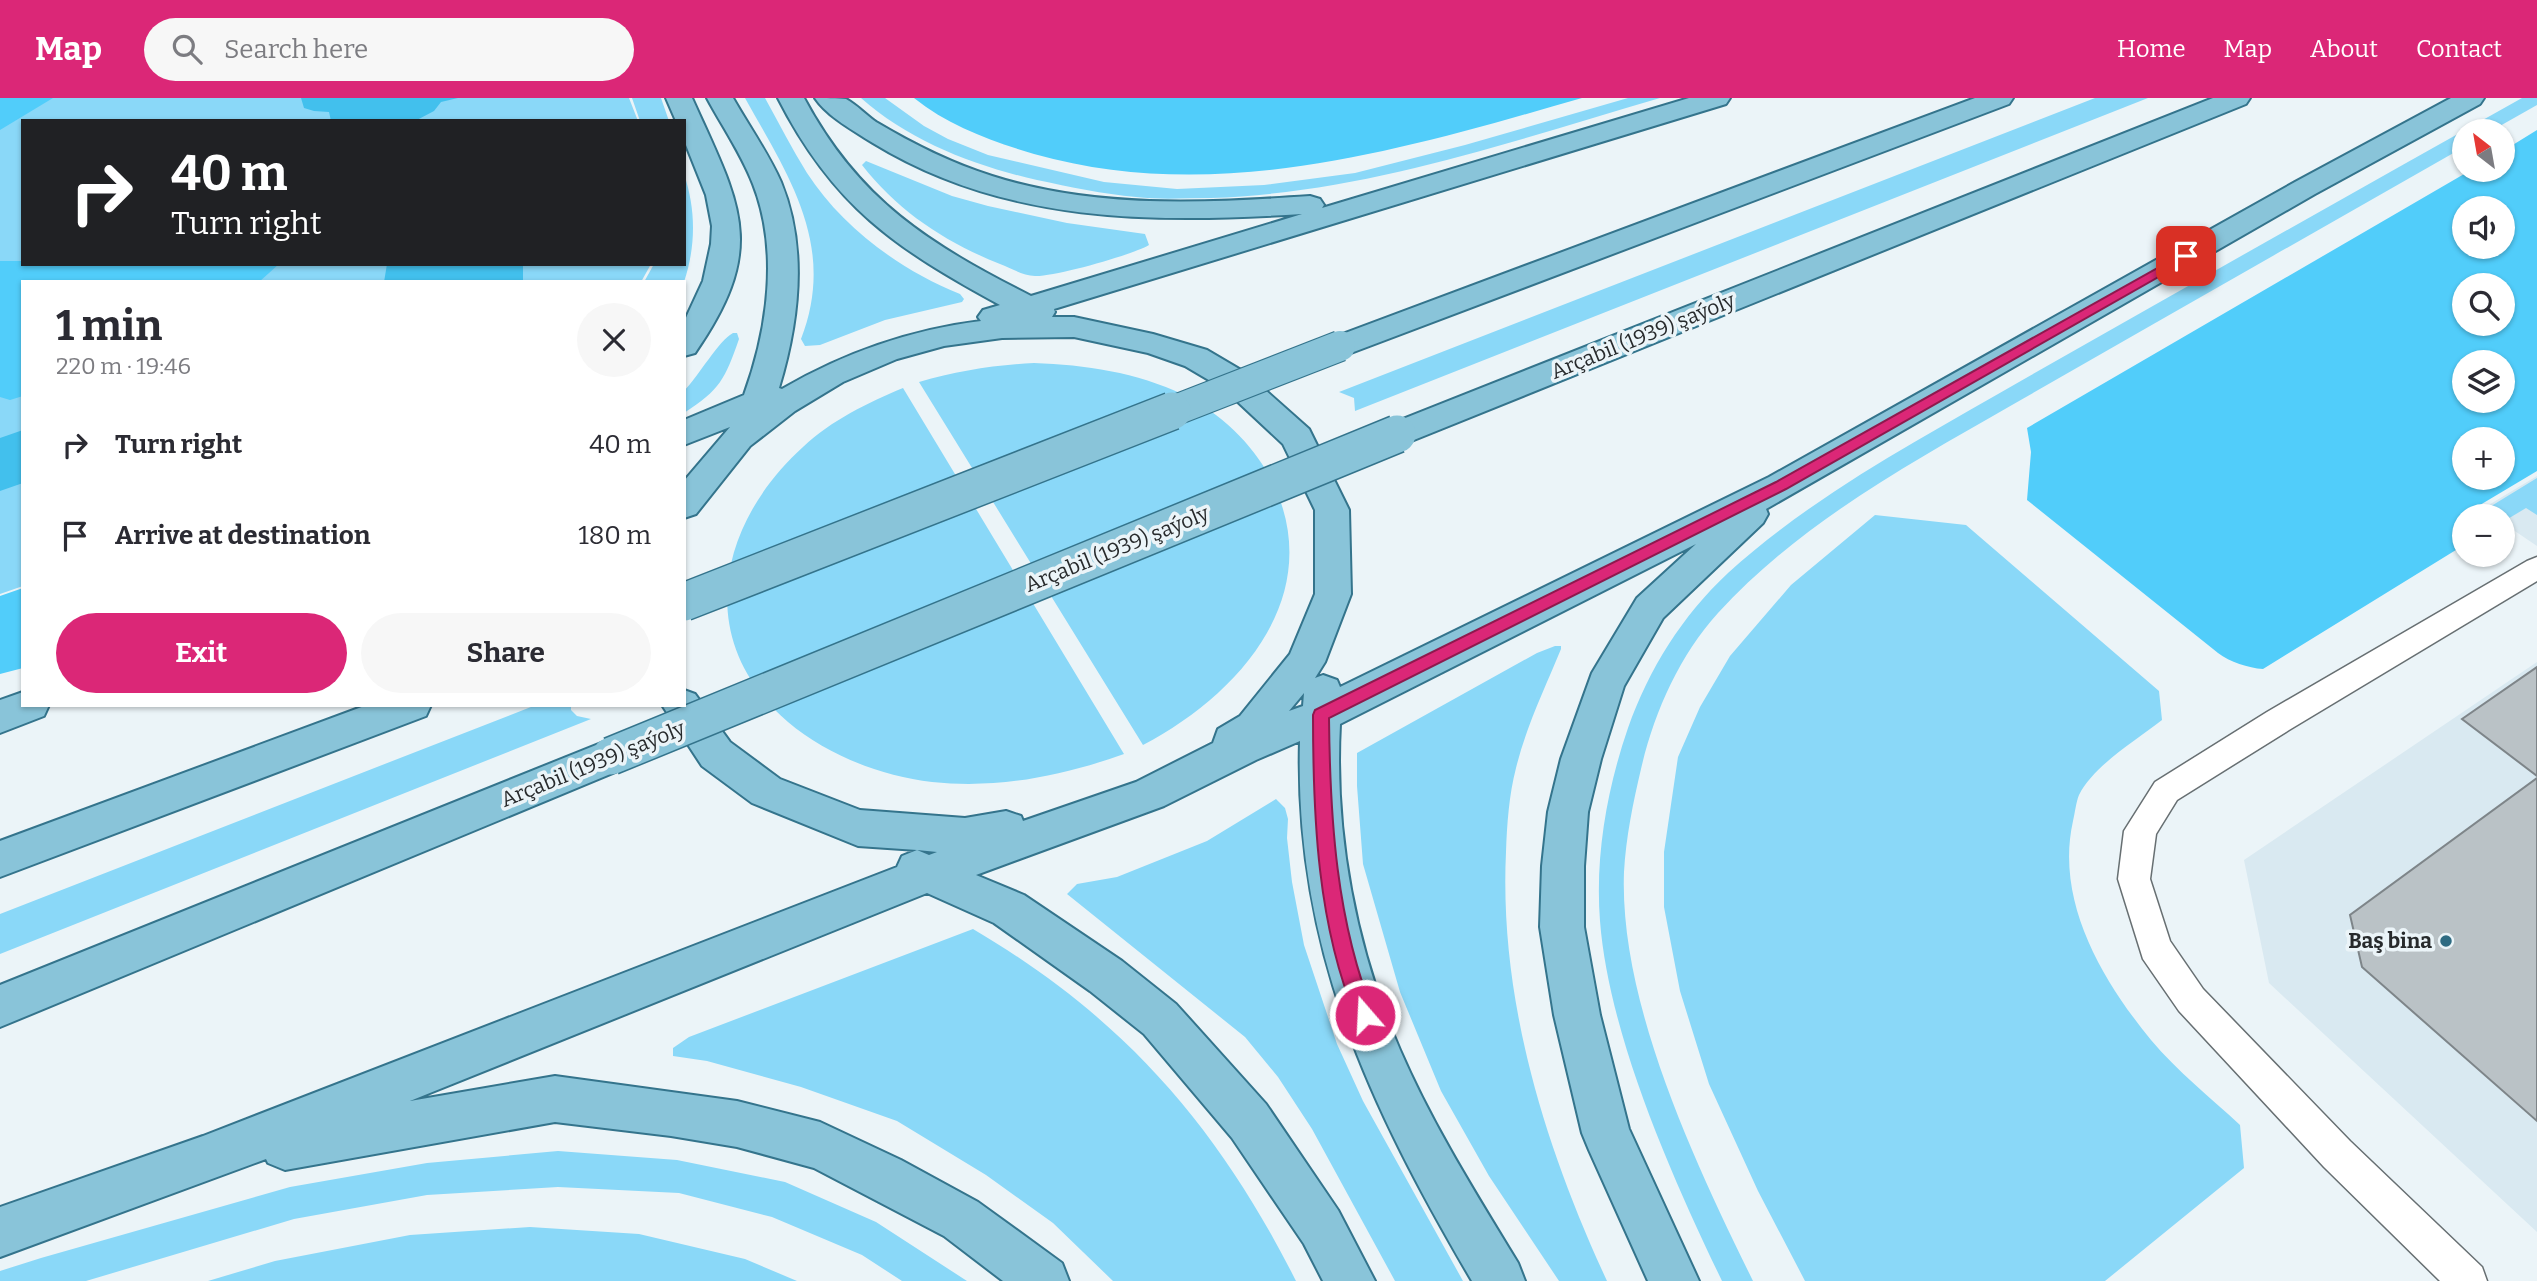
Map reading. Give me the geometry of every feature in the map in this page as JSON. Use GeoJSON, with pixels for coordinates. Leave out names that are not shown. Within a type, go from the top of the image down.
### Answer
{"type":"FeatureCollection","features":[{"type":"Feature","properties":{"kind":"main road"},"geometry":{"type":"LineString","coordinates":[[679,98],[717,188],[724,209],[727,233],[723,259],[711,298],[686,342]]}},
{"type":"Feature","properties":{"kind":"main road"},"geometry":{"type":"LineString","coordinates":[[686,503],[738,438],[760,401],[781,309],[783,249],[777,213],[766,182],[720,98]]}},
{"type":"Feature","properties":{"kind":"main road"},"geometry":{"type":"LineString","coordinates":[[791,98],[803,123],[832,167],[855,195],[884,222],[951,265],[1026,306],[1074,327],[1153,344],[1196,359],[1235,381],[1297,437],[1332,510],[1333,594],[1321,715],[1322,814],[1333,899],[1355,991],[1384,1065],[1419,1138],[1500,1281]]}},
{"type":"Feature","properties":{"kind":"main road"},"geometry":{"type":"LineString","coordinates":[[828,98],[848,116],[915,155],[978,180],[1038,196],[1154,211],[1375,201]]}},
{"type":"Feature","properties":{"kind":"main road"},"geometry":{"type":"LineString","coordinates":[[686,432],[886,352],[1026,306],[1717,98]]}},
{"type":"Feature","properties":{"kind":"main road"},"geometry":{"type":"LineString","coordinates":[[686,601],[1340,346],[2000,98]]}},
{"type":"Feature","properties":{"kind":"main road","name":"Arçabil (1939) şaýoly"},"geometry":{"type":"LineString","coordinates":[[0,1006],[1397,434],[2237,98]]}},
{"type":"Feature","properties":{"kind":"main road"},"geometry":{"type":"LineString","coordinates":[[0,1232],[203,1160],[927,874],[1150,794],[1241,748],[1321,715],[1781,486],[2305,188],[2471,98]]}},
{"type":"Feature","properties":{"kind":"main road"},"geometry":{"type":"LineString","coordinates":[[738,438],[783,403],[832,374],[886,352],[944,336],[1002,328],[1074,327]]}},
{"type":"Feature","properties":{"kind":"main road"},"geometry":{"type":"LineString","coordinates":[[1674,1281],[1606,1133],[1577,1015],[1562,927],[1563,866],[1568,812],[1581,759],[1606,684],[1650,608],[1781,486]]}},
{"type":"Feature","properties":{"kind":"main road"},"geometry":{"type":"LineString","coordinates":[[766,791],[858,828],[965,836],[1046,823],[1150,794],[1254,727],[1306,662],[1333,594]]}},
{"type":"Feature","properties":{"kind":"main road"},"geometry":{"type":"LineString","coordinates":[[0,717],[25,707]]}},
{"type":"Feature","properties":{"kind":"main road"},"geometry":{"type":"LineString","coordinates":[[0,859],[407,707]]}},
{"type":"Feature","properties":{"kind":"main road"},"geometry":{"type":"LineString","coordinates":[[682,707],[716,754],[766,791],[927,874],[1009,909],[1106,976],[1160,1019],[1249,1121],[1321,1227],[1350,1281]]}},
{"type":"Feature","properties":{"kind":"main road"},"geometry":{"type":"LineString","coordinates":[[203,1160],[555,1099],[671,1113],[737,1124],[820,1146],[961,1219],[1044,1281]]}},
{"type":"Feature","properties":{"kind":"lane"},"geometry":{"type":"LineString","coordinates":[[2468,1281],[2337,1154],[2191,1000],[2155,948],[2134,879],[2140,831],[2166,791],[2278,721],[2537,568]]}},
{"type":"Feature","properties":{"kind":"shaded area"},"geometry":{"type":"Polygon","coordinates":[[[0,98],[629,98],[637,119],[21,119],[21,266],[650,266],[642,280],[21,280],[21,587],[0,594],[0,98]]]}},
{"type":"Feature","properties":{"kind":"shaded area"},"geometry":{"type":"Polygon","coordinates":[[[0,98],[53,98],[0,130],[0,98]]]}},
{"type":"Feature","properties":{"kind":"shaded area"},"geometry":{"type":"Polygon","coordinates":[[[301,98],[458,98],[441,102],[434,111],[419,119],[331,119],[329,112],[304,108],[301,98]]]}},
{"type":"Feature","properties":{"kind":"shaded area"},"geometry":{"type":"Polygon","coordinates":[[[632,98],[661,98],[668,119],[639,119],[632,98]]]}},
{"type":"Feature","properties":{"kind":"shaded area"},"geometry":{"type":"Polygon","coordinates":[[[745,98],[765,98],[807,173],[821,193],[855,229],[916,273],[960,294],[964,299],[962,302],[885,320],[820,345],[805,346],[801,339],[811,305],[814,273],[811,243],[792,184],[745,98]]]}},
{"type":"Feature","properties":{"kind":"shaded area"},"geometry":{"type":"Polygon","coordinates":[[[861,98],[885,98],[924,126],[988,155],[1104,182],[1177,189],[1264,185],[1355,173],[1465,145],[1628,98],[1660,98],[1494,147],[1382,176],[1268,194],[1164,199],[1086,190],[990,167],[921,139],[861,98]]]}},
{"type":"Feature","properties":{"kind":"shaded area"},"geometry":{"type":"Polygon","coordinates":[[[914,98],[1582,98],[1448,136],[1311,165],[1242,173],[1172,174],[1103,169],[1034,154],[971,132],[941,117],[914,98]]]}},
{"type":"Feature","properties":{"kind":"shaded area"},"geometry":{"type":"Polygon","coordinates":[[[2095,98],[2148,98],[1355,411],[1354,398],[1339,392],[2095,98]]]}},
{"type":"Feature","properties":{"kind":"shaded area"},"geometry":{"type":"Polygon","coordinates":[[[2522,98],[2537,98],[2537,105],[2512,119],[2485,119],[2522,98]]]}},
{"type":"Feature","properties":{"kind":"shaded area"},"geometry":{"type":"Polygon","coordinates":[[[2537,130],[2537,471],[2515,484],[2515,427],[2452,427],[2452,490],[2505,490],[2482,504],[2452,504],[2452,552],[2263,669],[2239,664],[2218,653],[2027,500],[2031,452],[2027,428],[2452,181],[2515,182],[2515,144],[2537,130]]]}},
{"type":"Feature","properties":{"kind":"shaded area"},"geometry":{"type":"Polygon","coordinates":[[[2452,138],[2452,154],[1973,427],[1895,473],[1819,524],[1784,551],[1718,613],[1691,648],[1670,686],[1646,748],[1630,820],[1624,872],[1626,922],[1634,975],[1665,1082],[1708,1187],[1753,1281],[1722,1281],[1664,1152],[1629,1058],[1606,965],[1600,921],[1599,872],[1604,823],[1628,728],[1646,685],[1682,625],[1711,590],[1797,517],[1949,422],[2452,138]]]}},
{"type":"Feature","properties":{"kind":"shaded area"},"geometry":{"type":"Polygon","coordinates":[[[866,161],[952,196],[988,206],[1067,223],[1145,234],[1149,245],[1075,269],[1045,275],[1026,275],[960,246],[924,224],[876,182],[862,165],[866,161]]]}},
{"type":"Feature","properties":{"kind":"shaded area"},"geometry":{"type":"Polygon","coordinates":[[[686,181],[693,228],[691,255],[685,280],[645,280],[653,266],[686,266],[686,181]]]}},
{"type":"Feature","properties":{"kind":"shaded area"},"geometry":{"type":"Polygon","coordinates":[[[0,261],[21,261],[21,266],[277,266],[261,280],[21,280],[21,397],[10,400],[0,397],[0,261]]]}},
{"type":"Feature","properties":{"kind":"shaded area"},"geometry":{"type":"Polygon","coordinates":[[[387,266],[523,266],[523,280],[384,280],[387,266]]]}},
{"type":"Feature","properties":{"kind":"shaded area"},"geometry":{"type":"Polygon","coordinates":[[[737,333],[739,339],[725,374],[714,390],[686,412],[686,389],[727,337],[737,333]]]}},
{"type":"Feature","properties":{"kind":"shaded area"},"geometry":{"type":"Polygon","coordinates":[[[1034,363],[1092,368],[1129,375],[1166,387],[1197,402],[1234,430],[1254,453],[1271,479],[1286,521],[1289,562],[1282,600],[1265,636],[1241,669],[1212,698],[1179,724],[1143,745],[919,382],[976,369],[1034,363]]]}},
{"type":"Feature","properties":{"kind":"shaded area"},"geometry":{"type":"Polygon","coordinates":[[[903,388],[1124,754],[1077,769],[1006,782],[957,784],[913,779],[874,769],[837,754],[788,722],[758,690],[738,655],[729,619],[728,583],[736,546],[751,511],[774,478],[814,437],[850,413],[903,388]]]}},
{"type":"Feature","properties":{"kind":"shaded area"},"geometry":{"type":"Polygon","coordinates":[[[21,431],[21,484],[0,491],[0,438],[21,431]]]}},
{"type":"Feature","properties":{"kind":"shaded area"},"geometry":{"type":"Polygon","coordinates":[[[2537,476],[2537,546],[2515,531],[2515,504],[2490,504],[2537,476]]]}},
{"type":"Feature","properties":{"kind":"shaded area"},"geometry":{"type":"Polygon","coordinates":[[[2537,478],[2537,515],[2526,508],[2515,515],[2515,504],[2495,504],[2537,478]]]}},
{"type":"Feature","properties":{"kind":"shaded area"},"geometry":{"type":"Polygon","coordinates":[[[1875,515],[1966,525],[2159,691],[2162,720],[2105,763],[2079,795],[2069,851],[2071,881],[2087,938],[2100,965],[2133,1017],[2161,1051],[2240,1125],[2244,1168],[2105,1281],[1805,1281],[1758,1191],[1709,1084],[1680,991],[1664,907],[1664,852],[1678,757],[1700,707],[1730,656],[1791,585],[1875,515]]]}},
{"type":"Feature","properties":{"kind":"shaded area"},"geometry":{"type":"Polygon","coordinates":[[[21,589],[21,669],[0,674],[0,596],[21,589]]]}},
{"type":"Feature","properties":{"kind":"shaded area"},"geometry":{"type":"Polygon","coordinates":[[[1561,646],[1561,649],[1525,738],[1510,799],[1506,907],[1510,963],[1531,1072],[1546,1125],[1564,1178],[1607,1281],[1559,1281],[1489,1176],[1441,1091],[1400,992],[1363,864],[1357,753],[1537,653],[1561,646]]]}},
{"type":"Feature","properties":{"kind":"shaded area"},"geometry":{"type":"Polygon","coordinates":[[[2537,662],[2537,1232],[2269,983],[2244,860],[2537,662]]]}},
{"type":"Feature","properties":{"kind":"shaded area"},"geometry":{"type":"Polygon","coordinates":[[[531,707],[571,707],[577,716],[591,719],[0,954],[0,914],[531,707]]]}},
{"type":"Feature","properties":{"kind":"shaded area"},"geometry":{"type":"Polygon","coordinates":[[[1276,799],[1285,808],[1288,819],[1287,838],[1292,882],[1304,945],[1337,1044],[1363,1101],[1463,1281],[1395,1281],[1312,1129],[1278,1077],[1245,1037],[1067,894],[1077,884],[1117,877],[1207,841],[1276,799]]]}},
{"type":"Feature","properties":{"kind":"shaded area"},"geometry":{"type":"Polygon","coordinates":[[[973,929],[1027,963],[1076,999],[1121,1038],[1162,1080],[1234,1173],[1296,1281],[1113,1281],[1053,1223],[986,1175],[897,1121],[801,1087],[707,1061],[673,1056],[673,1048],[689,1037],[973,929]]]}},
{"type":"Feature","properties":{"kind":"shaded area"},"geometry":{"type":"Polygon","coordinates":[[[558,1151],[677,1160],[785,1182],[876,1222],[967,1281],[902,1281],[862,1255],[772,1217],[679,1193],[558,1187],[427,1195],[294,1219],[86,1281],[0,1281],[0,1271],[290,1187],[427,1163],[558,1151]]]}},
{"type":"Feature","properties":{"kind":"shaded area"},"geometry":{"type":"Polygon","coordinates":[[[530,1227],[639,1234],[745,1259],[797,1281],[208,1281],[275,1261],[410,1235],[530,1227]]]}},
{"type":"Feature","properties":{"kind":"building"},"geometry":{"type":"Polygon","coordinates":[[[2537,667],[2537,776],[2462,719],[2537,667]]]}},
{"type":"Feature","properties":{"kind":"building","name":"Baş bina"},"geometry":{"type":"Polygon","coordinates":[[[2537,778],[2537,1121],[2362,967],[2350,915],[2537,778]]]}},
{"type":"Feature","properties":{"kind":"place","name":"Baş bina"},"geometry":{"type":"Point","coordinates":[2446,941]}},
{"type":"Feature","properties":{"kind":"route"},"geometry":{"type":"LineString","coordinates":[[1365,1015],[1355,991],[1333,899],[1322,814],[1321,715],[1781,486],[2186,256]]}}]}
